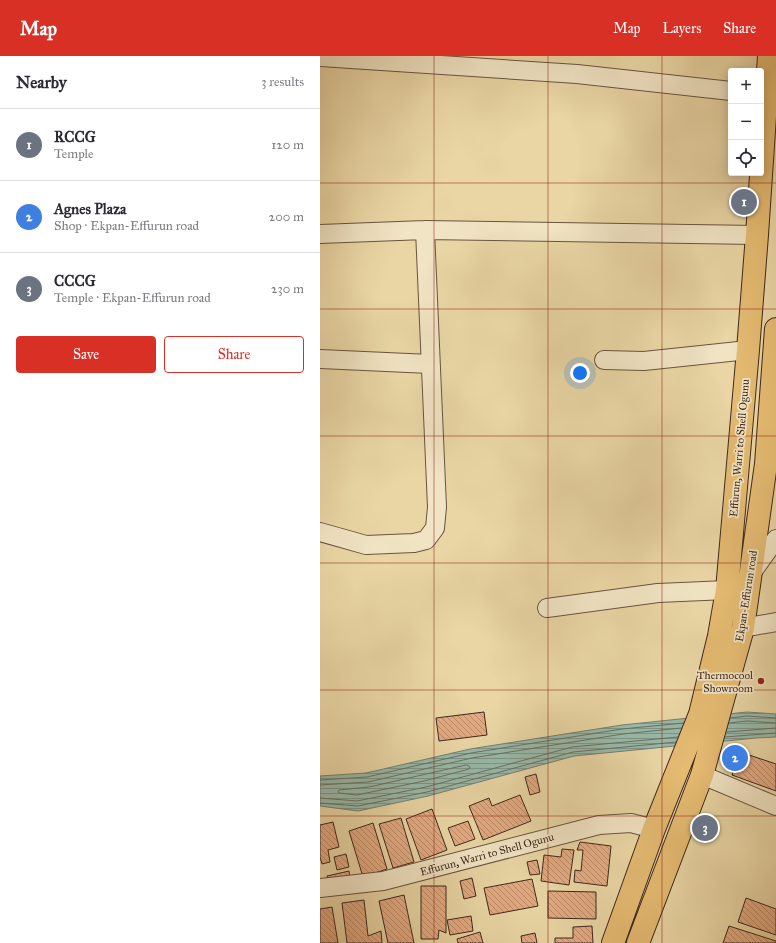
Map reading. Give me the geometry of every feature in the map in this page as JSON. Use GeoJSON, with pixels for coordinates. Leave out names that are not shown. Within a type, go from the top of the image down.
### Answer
{"type":"FeatureCollection","features":[{"type":"Feature","properties":{"kind":"main road","name":"Effurun, Warri to Shell Ogunu"},"geometry":{"type":"LineString","coordinates":[[764,94],[769,56]]}},
{"type":"Feature","properties":{"kind":"main road","name":"Effurun, Warri to Shell Ogunu"},"geometry":{"type":"LineString","coordinates":[[613,943],[654,829],[700,714],[719,636],[727,590],[748,350],[757,235],[764,104]]}},
{"type":"Feature","properties":{"kind":"main road","name":"Ekpan-Effurun road"},"geometry":{"type":"LineString","coordinates":[[638,943],[702,775],[743,628],[766,464],[776,329]]}},
{"type":"Feature","properties":{"kind":"street"},"geometry":{"type":"LineString","coordinates":[[320,57],[577,74],[728,91]]}},
{"type":"Feature","properties":{"kind":"street"},"geometry":{"type":"LineString","coordinates":[[320,234],[425,230],[757,235]]}},
{"type":"Feature","properties":{"kind":"street"},"geometry":{"type":"LineString","coordinates":[[320,532],[366,545],[414,544],[426,540],[435,528],[438,507],[430,364],[425,230]]}},
{"type":"Feature","properties":{"kind":"street"},"geometry":{"type":"LineString","coordinates":[[604,360],[644,361],[748,350]]}},
{"type":"Feature","properties":{"kind":"street"},"geometry":{"type":"LineString","coordinates":[[320,359],[430,364]]}},
{"type":"Feature","properties":{"kind":"street"},"geometry":{"type":"LineString","coordinates":[[750,575],[776,539]]}},
{"type":"Feature","properties":{"kind":"street"},"geometry":{"type":"LineString","coordinates":[[547,608],[658,593],[727,590]]}},
{"type":"Feature","properties":{"kind":"street"},"geometry":{"type":"LineString","coordinates":[[743,628],[776,622]]}},
{"type":"Feature","properties":{"kind":"street"},"geometry":{"type":"LineString","coordinates":[[702,775],[776,806]]}},
{"type":"Feature","properties":{"kind":"street","name":"Effurun, Warri to Shell Ogunu"},"geometry":{"type":"LineString","coordinates":[[320,888],[383,881],[599,825],[631,823],[654,829]]}},
{"type":"Feature","properties":{"kind":"water"},"geometry":{"type":"Polygon","coordinates":[[[747,712],[776,714],[776,737],[574,756],[428,796],[358,811],[320,806],[320,776],[366,773],[470,749],[622,725],[747,712]]]}},
{"type":"Feature","properties":{"kind":"building"},"geometry":{"type":"Polygon","coordinates":[[[484,712],[487,735],[439,741],[436,718],[484,712]]]}},
{"type":"Feature","properties":{"kind":"building"},"geometry":{"type":"Polygon","coordinates":[[[740,752],[776,764],[776,791],[732,775],[740,752]]]}},
{"type":"Feature","properties":{"kind":"building"},"geometry":{"type":"Polygon","coordinates":[[[536,774],[540,792],[530,795],[525,777],[536,774]]]}},
{"type":"Feature","properties":{"kind":"building"},"geometry":{"type":"Polygon","coordinates":[[[520,795],[531,821],[483,840],[469,806],[489,798],[492,806],[520,795]]]}},
{"type":"Feature","properties":{"kind":"building"},"geometry":{"type":"Polygon","coordinates":[[[432,809],[447,850],[421,860],[406,819],[432,809]]]}},
{"type":"Feature","properties":{"kind":"building"},"geometry":{"type":"Polygon","coordinates":[[[401,818],[414,862],[393,868],[379,824],[401,818]]]}},
{"type":"Feature","properties":{"kind":"building"},"geometry":{"type":"Polygon","coordinates":[[[468,821],[475,839],[455,846],[448,828],[468,821]]]}},
{"type":"Feature","properties":{"kind":"building"},"geometry":{"type":"Polygon","coordinates":[[[333,822],[339,847],[328,850],[330,862],[322,864],[320,857],[320,825],[333,822]]]}},
{"type":"Feature","properties":{"kind":"building"},"geometry":{"type":"Polygon","coordinates":[[[373,823],[387,869],[363,877],[349,831],[373,823]]]}},
{"type":"Feature","properties":{"kind":"building"},"geometry":{"type":"Polygon","coordinates":[[[580,842],[611,846],[607,886],[574,882],[575,870],[581,871],[583,850],[577,850],[580,842]]]}},
{"type":"Feature","properties":{"kind":"building"},"geometry":{"type":"Polygon","coordinates":[[[562,849],[574,850],[569,885],[541,881],[544,855],[561,857],[562,849]]]}},
{"type":"Feature","properties":{"kind":"building"},"geometry":{"type":"Polygon","coordinates":[[[346,854],[349,867],[337,870],[334,857],[346,854]]]}},
{"type":"Feature","properties":{"kind":"building"},"geometry":{"type":"Polygon","coordinates":[[[537,860],[540,874],[530,875],[527,862],[537,860]]]}},
{"type":"Feature","properties":{"kind":"building"},"geometry":{"type":"Polygon","coordinates":[[[349,871],[350,879],[329,884],[327,876],[349,871]]]}},
{"type":"Feature","properties":{"kind":"building"},"geometry":{"type":"Polygon","coordinates":[[[472,878],[476,896],[464,899],[460,881],[472,878]]]}},
{"type":"Feature","properties":{"kind":"building"},"geometry":{"type":"Polygon","coordinates":[[[532,879],[538,906],[490,915],[484,888],[532,879]]]}},
{"type":"Feature","properties":{"kind":"building"},"geometry":{"type":"Polygon","coordinates":[[[421,886],[446,886],[446,933],[439,930],[438,939],[421,939],[421,886]]]}},
{"type":"Feature","properties":{"kind":"building"},"geometry":{"type":"Polygon","coordinates":[[[548,891],[596,892],[596,919],[548,918],[548,891]]]}},
{"type":"Feature","properties":{"kind":"building"},"geometry":{"type":"Polygon","coordinates":[[[404,895],[414,943],[388,943],[379,901],[404,895]]]}},
{"type":"Feature","properties":{"kind":"building"},"geometry":{"type":"Polygon","coordinates":[[[746,898],[776,909],[776,935],[738,922],[746,898]]]}},
{"type":"Feature","properties":{"kind":"building"},"geometry":{"type":"Polygon","coordinates":[[[364,900],[368,936],[381,931],[382,943],[347,943],[342,903],[364,900]]]}},
{"type":"Feature","properties":{"kind":"building"},"geometry":{"type":"Polygon","coordinates":[[[332,907],[338,943],[320,943],[320,909],[332,907]]]}},
{"type":"Feature","properties":{"kind":"building"},"geometry":{"type":"Polygon","coordinates":[[[471,916],[473,931],[450,935],[447,920],[471,916]]]}},
{"type":"Feature","properties":{"kind":"building"},"geometry":{"type":"Polygon","coordinates":[[[592,926],[593,943],[555,943],[555,938],[573,938],[573,927],[592,926]]]}},
{"type":"Feature","properties":{"kind":"building"},"geometry":{"type":"Polygon","coordinates":[[[729,926],[776,941],[776,943],[723,943],[729,926]]]}},
{"type":"Feature","properties":{"kind":"building"},"geometry":{"type":"Polygon","coordinates":[[[480,932],[483,943],[458,943],[457,939],[480,932]]]}},
{"type":"Feature","properties":{"kind":"building"},"geometry":{"type":"Polygon","coordinates":[[[535,933],[537,943],[522,943],[521,936],[535,933]]]}},
{"type":"Feature","properties":{"kind":"place","name":"RCCG"},"geometry":{"type":"Point","coordinates":[744,202]}},
{"type":"Feature","properties":{"kind":"place","name":"Thermocool Showroom"},"geometry":{"type":"Point","coordinates":[761,681]}},
{"type":"Feature","properties":{"kind":"place","name":"Agnes Plaza"},"geometry":{"type":"Point","coordinates":[735,758]}},
{"type":"Feature","properties":{"kind":"place","name":"CCCG"},"geometry":{"type":"Point","coordinates":[705,828]}}]}
